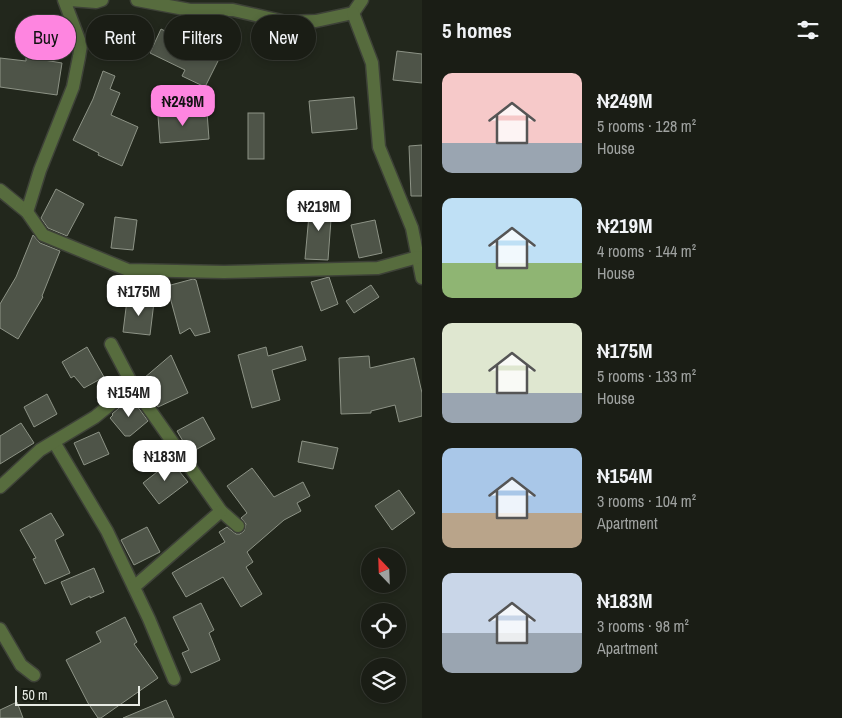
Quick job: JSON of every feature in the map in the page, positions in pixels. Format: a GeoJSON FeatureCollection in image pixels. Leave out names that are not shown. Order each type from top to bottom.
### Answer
{"type":"FeatureCollection","features":[{"type":"Feature","properties":{"kind":"street"},"geometry":{"type":"LineString","coordinates":[[27,212],[40,170],[73,87],[79,57],[81,45],[64,0]]}},
{"type":"Feature","properties":{"kind":"street"},"geometry":{"type":"LineString","coordinates":[[70,0],[96,2],[102,0]]}},
{"type":"Feature","properties":{"kind":"street"},"geometry":{"type":"LineString","coordinates":[[137,0],[190,10],[232,5],[286,22],[316,21],[352,13],[362,0]]}},
{"type":"Feature","properties":{"kind":"street"},"geometry":{"type":"LineString","coordinates":[[352,13],[372,63],[378,147],[412,228],[422,278]]}},
{"type":"Feature","properties":{"kind":"street"},"geometry":{"type":"LineString","coordinates":[[0,190],[27,212],[43,235],[128,270],[224,272],[378,268],[418,258]]}},
{"type":"Feature","properties":{"kind":"street"},"geometry":{"type":"LineString","coordinates":[[111,344],[133,386],[221,511],[238,526]]}},
{"type":"Feature","properties":{"kind":"street"},"geometry":{"type":"LineString","coordinates":[[0,487],[40,450],[95,417],[133,386]]}},
{"type":"Feature","properties":{"kind":"street"},"geometry":{"type":"LineString","coordinates":[[54,442],[107,532],[149,620],[174,679]]}},
{"type":"Feature","properties":{"kind":"street"},"geometry":{"type":"LineString","coordinates":[[134,588],[221,511]]}},
{"type":"Feature","properties":{"kind":"street"},"geometry":{"type":"LineString","coordinates":[[0,629],[21,665],[34,675]]}},
{"type":"Feature","properties":{"kind":"building"},"geometry":{"type":"Polygon","coordinates":[[[161,29],[164,30],[164,60],[154,55],[154,44],[161,29]]]}},
{"type":"Feature","properties":{"kind":"building"},"geometry":{"type":"Polygon","coordinates":[[[397,51],[422,54],[422,83],[393,80],[397,51]]]}},
{"type":"Feature","properties":{"kind":"building"},"geometry":{"type":"Polygon","coordinates":[[[0,58],[26,61],[44,60],[62,63],[57,95],[0,87],[0,58]]]}},
{"type":"Feature","properties":{"kind":"building"},"geometry":{"type":"Polygon","coordinates":[[[164,60],[218,60],[205,87],[182,76],[185,70],[164,60]]]}},
{"type":"Feature","properties":{"kind":"building"},"geometry":{"type":"Polygon","coordinates":[[[103,71],[115,76],[110,89],[120,93],[111,115],[138,127],[122,166],[98,155],[99,153],[73,140],[93,99],[103,71]]]}},
{"type":"Feature","properties":{"kind":"building"},"geometry":{"type":"Polygon","coordinates":[[[354,97],[357,129],[312,133],[309,101],[354,97]]]}},
{"type":"Feature","properties":{"kind":"building"},"geometry":{"type":"Polygon","coordinates":[[[207,112],[209,139],[160,143],[158,116],[207,112]]]}},
{"type":"Feature","properties":{"kind":"building"},"geometry":{"type":"Polygon","coordinates":[[[248,113],[264,113],[264,159],[248,159],[248,113]]]}},
{"type":"Feature","properties":{"kind":"building"},"geometry":{"type":"Polygon","coordinates":[[[422,145],[422,196],[411,196],[409,146],[422,145]]]}},
{"type":"Feature","properties":{"kind":"building"},"geometry":{"type":"Polygon","coordinates":[[[56,189],[84,204],[67,236],[48,228],[41,218],[56,189]]]}},
{"type":"Feature","properties":{"kind":"building"},"geometry":{"type":"Polygon","coordinates":[[[310,204],[332,206],[328,260],[305,259],[310,204]]]}},
{"type":"Feature","properties":{"kind":"building"},"geometry":{"type":"Polygon","coordinates":[[[115,217],[137,220],[133,250],[111,248],[115,217]]]}},
{"type":"Feature","properties":{"kind":"building"},"geometry":{"type":"Polygon","coordinates":[[[375,220],[382,253],[359,258],[351,225],[375,220]]]}},
{"type":"Feature","properties":{"kind":"building"},"geometry":{"type":"Polygon","coordinates":[[[33,235],[40,243],[60,251],[43,297],[18,339],[0,328],[0,304],[16,277],[33,235]]]}},
{"type":"Feature","properties":{"kind":"building"},"geometry":{"type":"Polygon","coordinates":[[[329,277],[338,304],[321,311],[311,282],[329,277]]]}},
{"type":"Feature","properties":{"kind":"building"},"geometry":{"type":"Polygon","coordinates":[[[193,279],[196,280],[210,332],[195,336],[190,328],[180,334],[167,286],[193,279]]]}},
{"type":"Feature","properties":{"kind":"building"},"geometry":{"type":"Polygon","coordinates":[[[371,285],[379,297],[354,313],[346,301],[371,285]]]}},
{"type":"Feature","properties":{"kind":"building"},"geometry":{"type":"Polygon","coordinates":[[[127,300],[154,302],[150,335],[123,332],[127,300]]]}},
{"type":"Feature","properties":{"kind":"building"},"geometry":{"type":"Polygon","coordinates":[[[302,346],[306,360],[272,370],[280,400],[252,408],[238,355],[266,347],[268,356],[302,346]]]}},
{"type":"Feature","properties":{"kind":"building"},"geometry":{"type":"Polygon","coordinates":[[[87,347],[104,377],[84,388],[74,376],[71,378],[62,362],[87,347]]]}},
{"type":"Feature","properties":{"kind":"building"},"geometry":{"type":"Polygon","coordinates":[[[171,355],[188,393],[158,407],[145,389],[148,387],[144,378],[171,355]]]}},
{"type":"Feature","properties":{"kind":"building"},"geometry":{"type":"Polygon","coordinates":[[[369,356],[370,368],[414,358],[422,393],[422,416],[399,422],[395,405],[371,411],[371,413],[341,414],[339,358],[369,356]]]}},
{"type":"Feature","properties":{"kind":"building"},"geometry":{"type":"Polygon","coordinates":[[[47,394],[57,414],[34,427],[24,407],[47,394]]]}},
{"type":"Feature","properties":{"kind":"building"},"geometry":{"type":"Polygon","coordinates":[[[132,399],[148,421],[130,436],[125,436],[110,418],[112,414],[132,399]]]}},
{"type":"Feature","properties":{"kind":"building"},"geometry":{"type":"Polygon","coordinates":[[[203,417],[215,439],[190,453],[177,431],[203,417]]]}},
{"type":"Feature","properties":{"kind":"building"},"geometry":{"type":"Polygon","coordinates":[[[21,423],[34,443],[0,464],[0,436],[21,423]]]}},
{"type":"Feature","properties":{"kind":"building"},"geometry":{"type":"Polygon","coordinates":[[[99,432],[109,454],[84,465],[74,443],[99,432]]]}},
{"type":"Feature","properties":{"kind":"building"},"geometry":{"type":"Polygon","coordinates":[[[302,441],[338,448],[333,469],[298,462],[302,441]]]}},
{"type":"Feature","properties":{"kind":"building"},"geometry":{"type":"Polygon","coordinates":[[[171,461],[188,482],[159,504],[143,483],[171,461]]]}},
{"type":"Feature","properties":{"kind":"building"},"geometry":{"type":"Polygon","coordinates":[[[252,468],[274,497],[303,482],[310,496],[297,503],[301,511],[284,520],[247,552],[253,562],[246,567],[262,594],[241,607],[223,577],[186,597],[172,573],[225,542],[219,532],[227,527],[236,534],[244,531],[246,524],[241,518],[247,513],[227,486],[252,468]]]}},
{"type":"Feature","properties":{"kind":"building"},"geometry":{"type":"Polygon","coordinates":[[[399,490],[415,513],[392,530],[375,506],[399,490]]]}},
{"type":"Feature","properties":{"kind":"building"},"geometry":{"type":"Polygon","coordinates":[[[51,513],[64,535],[55,540],[70,573],[45,584],[33,559],[36,558],[20,530],[51,513]]]}},
{"type":"Feature","properties":{"kind":"building"},"geometry":{"type":"Polygon","coordinates":[[[147,527],[160,552],[134,565],[121,540],[147,527]]]}},
{"type":"Feature","properties":{"kind":"building"},"geometry":{"type":"Polygon","coordinates":[[[94,568],[104,592],[71,605],[61,582],[94,568]]]}},
{"type":"Feature","properties":{"kind":"building"},"geometry":{"type":"Polygon","coordinates":[[[201,603],[214,630],[209,633],[220,660],[191,673],[182,653],[189,650],[173,617],[201,603]]]}},
{"type":"Feature","properties":{"kind":"building"},"geometry":{"type":"Polygon","coordinates":[[[125,617],[137,642],[134,644],[158,678],[101,718],[98,718],[88,703],[66,660],[101,642],[96,632],[125,617]]]}},
{"type":"Feature","properties":{"kind":"building"},"geometry":{"type":"Polygon","coordinates":[[[166,700],[174,718],[123,718],[166,700]]]}},
{"type":"Feature","properties":{"kind":"building"},"geometry":{"type":"Polygon","coordinates":[[[17,702],[23,718],[0,718],[0,710],[17,702]]]}}]}
